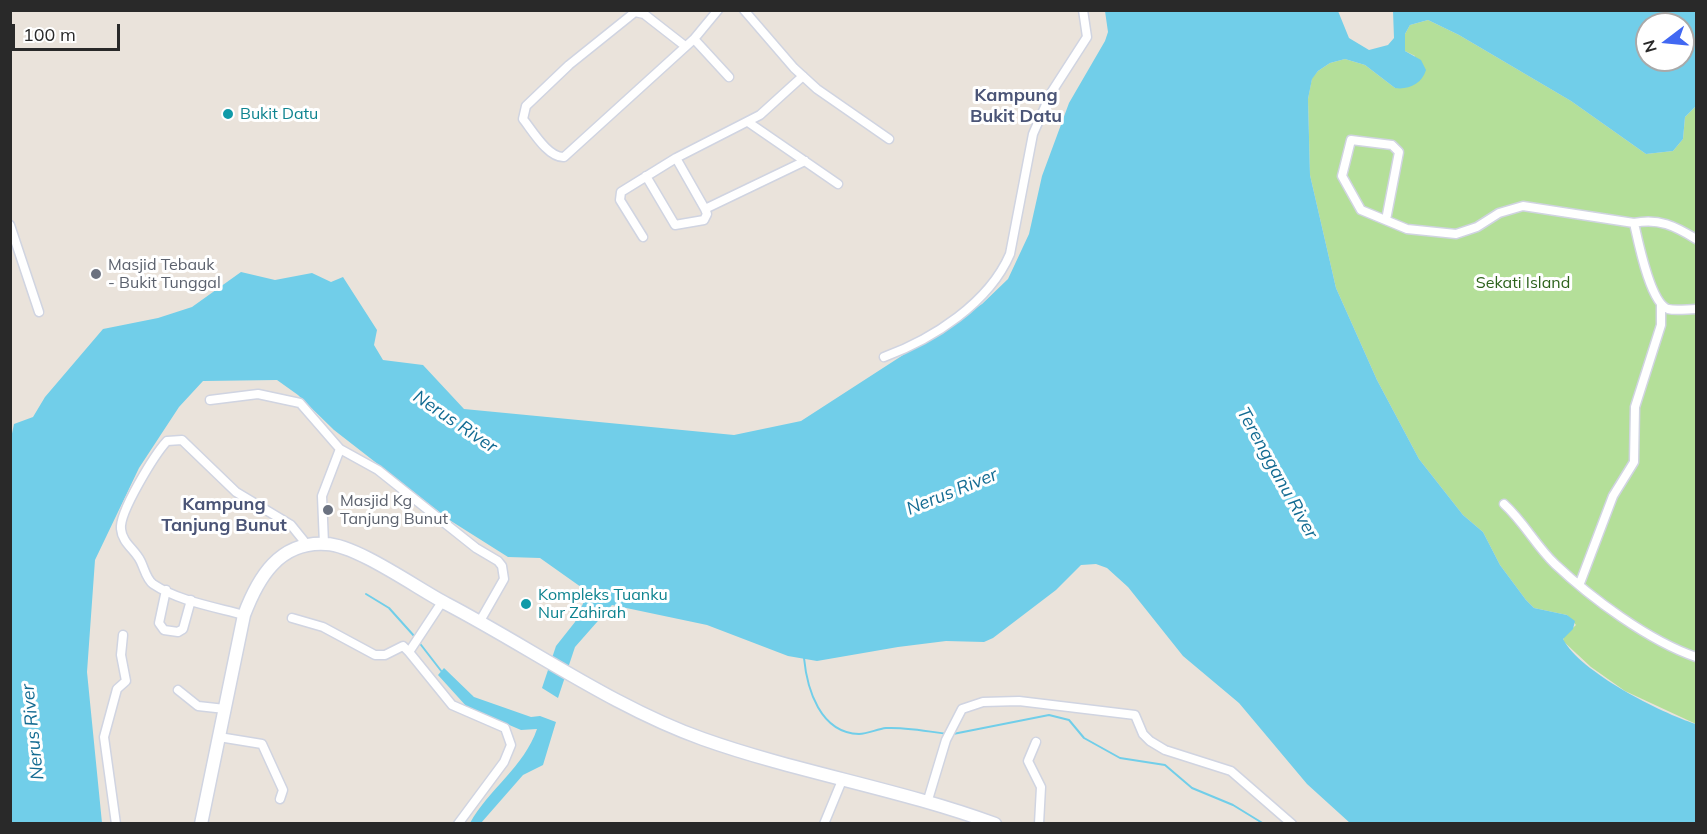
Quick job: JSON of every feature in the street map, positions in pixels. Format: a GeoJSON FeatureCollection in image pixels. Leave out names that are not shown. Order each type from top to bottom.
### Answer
{"type":"FeatureCollection","features":[{"type":"Feature","properties":{"kind":"street"},"geometry":{"type":"LineString","coordinates":[[684,46],[644,14],[635,12],[569,65],[526,106],[523,119],[551,153],[564,157],[694,39],[718,10]]}},
{"type":"Feature","properties":{"kind":"street"},"geometry":{"type":"LineString","coordinates":[[744,10],[802,76],[889,140]]}},
{"type":"Feature","properties":{"kind":"street"},"geometry":{"type":"LineString","coordinates":[[884,357],[930,333],[980,299],[988,292],[1004,268],[1010,254],[1033,134],[1050,93],[1087,37],[1083,10]]}},
{"type":"Feature","properties":{"kind":"street"},"geometry":{"type":"LineString","coordinates":[[694,39],[729,77]]}},
{"type":"Feature","properties":{"kind":"street"},"geometry":{"type":"LineString","coordinates":[[643,237],[620,196],[621,192],[676,158],[748,122],[770,107],[802,76]]}},
{"type":"Feature","properties":{"kind":"street"},"geometry":{"type":"LineString","coordinates":[[748,122],[838,184]]}},
{"type":"Feature","properties":{"kind":"street"},"geometry":{"type":"LineString","coordinates":[[1386,220],[1400,152],[1392,145],[1351,140],[1342,176],[1361,210],[1407,229],[1456,234],[1477,227],[1499,213],[1523,206],[1634,223],[1649,220],[1673,225],[1696,239]]}},
{"type":"Feature","properties":{"kind":"street"},"geometry":{"type":"LineString","coordinates":[[645,176],[675,225],[704,220],[707,214],[705,209],[676,158]]}},
{"type":"Feature","properties":{"kind":"street"},"geometry":{"type":"LineString","coordinates":[[705,209],[805,161]]}},
{"type":"Feature","properties":{"kind":"street"},"geometry":{"type":"LineString","coordinates":[[1634,223],[1652,287],[1662,304],[1668,309],[1696,309]]}},
{"type":"Feature","properties":{"kind":"street"},"geometry":{"type":"LineString","coordinates":[[10,225],[39,312]]}},
{"type":"Feature","properties":{"kind":"street"},"geometry":{"type":"LineString","coordinates":[[1580,583],[1613,496],[1635,462],[1635,407],[1661,326],[1662,304]]}},
{"type":"Feature","properties":{"kind":"street"},"geometry":{"type":"LineString","coordinates":[[210,400],[258,394],[300,403],[340,449],[378,470],[468,542],[498,561],[504,579],[480,621]]}},
{"type":"Feature","properties":{"kind":"street"},"geometry":{"type":"LineString","coordinates":[[244,615],[192,600],[166,590],[149,580],[140,559],[124,539],[121,525],[150,462],[167,441],[173,438],[182,440],[236,492],[291,525],[308,546]]}},
{"type":"Feature","properties":{"kind":"street"},"geometry":{"type":"LineString","coordinates":[[324,544],[322,496],[340,449]]}},
{"type":"Feature","properties":{"kind":"street"},"geometry":{"type":"LineString","coordinates":[[1504,504],[1554,562],[1580,583],[1646,632],[1696,657]]}},
{"type":"Feature","properties":{"kind":"street"},"geometry":{"type":"LineString","coordinates":[[201,824],[244,615],[255,586],[285,554],[308,546],[324,544],[352,552],[480,621],[625,705],[703,739],[995,824]]}},
{"type":"Feature","properties":{"kind":"street"},"geometry":{"type":"LineString","coordinates":[[166,590],[159,623],[164,630],[178,632],[183,629],[192,600]]}},
{"type":"Feature","properties":{"kind":"street"},"geometry":{"type":"LineString","coordinates":[[412,649],[442,602]]}},
{"type":"Feature","properties":{"kind":"street"},"geometry":{"type":"LineString","coordinates":[[292,618],[323,627],[375,655],[385,655],[403,646],[412,649],[452,705],[506,728],[510,739],[510,753],[458,824]]}},
{"type":"Feature","properties":{"kind":"street"},"geometry":{"type":"LineString","coordinates":[[116,824],[105,737],[117,689],[126,681],[121,655],[123,635]]}},
{"type":"Feature","properties":{"kind":"street"},"geometry":{"type":"LineString","coordinates":[[178,690],[198,706],[225,709]]}},
{"type":"Feature","properties":{"kind":"street"},"geometry":{"type":"LineString","coordinates":[[927,803],[946,740],[962,709],[985,702],[1019,701],[1135,715],[1143,734],[1150,741],[1165,750],[1231,771],[1292,824]]}},
{"type":"Feature","properties":{"kind":"street"},"geometry":{"type":"LineString","coordinates":[[219,737],[262,744],[283,790],[280,799]]}},
{"type":"Feature","properties":{"kind":"street"},"geometry":{"type":"LineString","coordinates":[[1036,742],[1028,761],[1041,787],[1039,824]]}},
{"type":"Feature","properties":{"kind":"street"},"geometry":{"type":"LineString","coordinates":[[824,824],[843,778]]}},
{"type":"Feature","properties":{"kind":"green space","name":"Sekati Island"},"geometry":{"type":"Polygon","coordinates":[[[1428,20],[1459,35],[1571,101],[1646,154],[1673,151],[1683,139],[1685,117],[1696,106],[1696,724],[1625,691],[1591,667],[1563,641],[1564,636],[1576,625],[1567,615],[1534,608],[1526,600],[1500,565],[1483,532],[1463,515],[1419,459],[1377,380],[1336,288],[1310,175],[1308,99],[1312,78],[1330,63],[1345,59],[1365,65],[1395,88],[1415,56],[1405,51],[1405,34],[1410,25],[1428,20]]]}},
{"type":"Feature","properties":{"kind":"water"},"geometry":{"type":"Polygon","coordinates":[[[1105,11],[1338,11],[1349,38],[1369,50],[1388,45],[1394,38],[1393,11],[1696,11],[1696,106],[1685,117],[1683,139],[1673,151],[1646,154],[1571,101],[1459,35],[1428,20],[1410,25],[1405,34],[1405,51],[1421,60],[1426,70],[1414,85],[1395,88],[1365,65],[1345,59],[1330,63],[1318,71],[1312,79],[1308,99],[1310,175],[1336,288],[1377,380],[1419,459],[1463,515],[1483,532],[1500,565],[1526,600],[1534,608],[1567,615],[1575,621],[1573,629],[1563,639],[1572,652],[1586,665],[1623,690],[1663,711],[1696,724],[1696,823],[1350,823],[1307,784],[1239,703],[1183,656],[1128,587],[1107,568],[1096,564],[1081,565],[1056,590],[993,638],[984,642],[946,641],[817,661],[788,656],[707,625],[612,605],[575,647],[558,698],[542,688],[556,646],[575,622],[588,592],[540,558],[508,557],[451,521],[334,430],[298,395],[277,380],[203,381],[179,407],[139,468],[95,560],[87,672],[102,823],[11,824],[10,443],[14,424],[33,417],[45,397],[103,329],[158,318],[192,307],[241,272],[275,280],[312,273],[331,282],[343,277],[377,330],[374,345],[383,360],[423,365],[464,409],[734,435],[801,421],[982,304],[1008,279],[1029,234],[1042,176],[1069,103],[1108,32],[1105,11]]]}},
{"type":"Feature","properties":{"kind":"water"},"geometry":{"type":"Polygon","coordinates":[[[444,668],[474,697],[531,717],[540,716],[556,722],[543,765],[523,775],[481,823],[470,823],[524,755],[537,729],[521,730],[467,707],[438,675],[444,668]]]}},
{"type":"Feature","properties":{"kind":"waterway"},"geometry":{"type":"LineString","coordinates":[[366,594],[389,608],[415,637]]}},
{"type":"Feature","properties":{"kind":"waterway"},"geometry":{"type":"LineString","coordinates":[[418,641],[442,672]]}},
{"type":"Feature","properties":{"kind":"waterway"},"geometry":{"type":"LineString","coordinates":[[804,658],[812,695],[825,718],[834,726],[846,732],[859,734],[894,728],[947,734]]}},
{"type":"Feature","properties":{"kind":"waterway"},"geometry":{"type":"LineString","coordinates":[[953,734],[1049,715],[1069,720],[1084,738],[1120,758],[1165,765],[1192,788],[1233,805],[1264,824]]}},
{"type":"Feature","properties":{"kind":"place","name":"Bukit Datu"},"geometry":{"type":"Point","coordinates":[228,114]}},
{"type":"Feature","properties":{"kind":"place","name":"Masjid Tebauk - Bukit Tunggal"},"geometry":{"type":"Point","coordinates":[96,274]}},
{"type":"Feature","properties":{"kind":"place","name":"Masjid Kg Tanjung Bunut"},"geometry":{"type":"Point","coordinates":[328,510]}},
{"type":"Feature","properties":{"kind":"place","name":"Kompleks Tuanku Nur Zahirah"},"geometry":{"type":"Point","coordinates":[526,604]}},
{"type":"Feature","properties":{"kind":"district","name":"Kampung Bukit Datu"},"geometry":{"type":"Point","coordinates":[1016,106]}},
{"type":"Feature","properties":{"kind":"district","name":"Kampung Tanjung Bunut"},"geometry":{"type":"Point","coordinates":[224,515]}},
{"type":"Feature","properties":{"kind":"water label","name":"Nerus River"},"geometry":{"type":"Point","coordinates":[455,422]}},
{"type":"Feature","properties":{"kind":"water label","name":"Terengganu River"},"geometry":{"type":"Point","coordinates":[1277,473]}},
{"type":"Feature","properties":{"kind":"water label","name":"Nerus River"},"geometry":{"type":"Point","coordinates":[952,492]}},
{"type":"Feature","properties":{"kind":"water label","name":"Nerus River"},"geometry":{"type":"Point","coordinates":[33,732]}}]}
